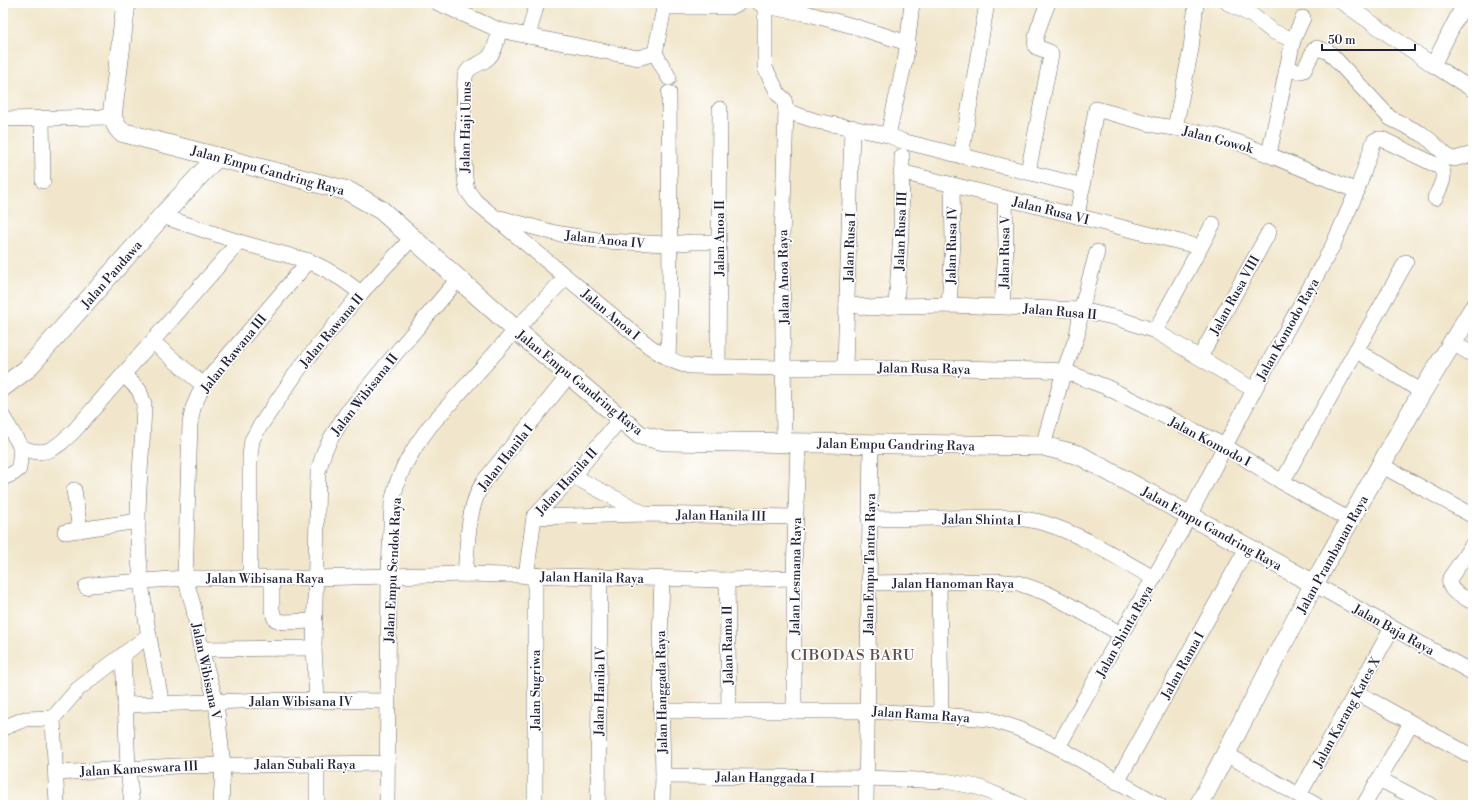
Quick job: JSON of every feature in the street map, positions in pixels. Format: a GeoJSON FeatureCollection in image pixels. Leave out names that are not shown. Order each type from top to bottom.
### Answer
{"type":"FeatureCollection","features":[{"type":"Feature","properties":{"kind":"street"},"geometry":{"type":"LineString","coordinates":[[3,119],[112,117],[126,3]]}},
{"type":"Feature","properties":{"kind":"street"},"geometry":{"type":"LineString","coordinates":[[528,36],[537,3]]}},
{"type":"Feature","properties":{"kind":"street"},"geometry":{"type":"LineString","coordinates":[[670,78],[655,53],[665,5],[731,7],[739,3]]}},
{"type":"Feature","properties":{"kind":"street"},"geometry":{"type":"LineString","coordinates":[[888,136],[906,56],[912,3]]}},
{"type":"Feature","properties":{"kind":"street"},"geometry":{"type":"LineString","coordinates":[[961,156],[987,3]]}},
{"type":"Feature","properties":{"kind":"street"},"geometry":{"type":"LineString","coordinates":[[1028,172],[1051,55],[1050,52],[1036,47],[1035,45],[1038,31],[1048,3]]}},
{"type":"Feature","properties":{"kind":"street","name":"Jalan Gowok"},"geometry":{"type":"LineString","coordinates":[[1196,3],[1191,49],[1175,128],[1213,135],[1240,143],[1357,191]]}},
{"type":"Feature","properties":{"kind":"street"},"geometry":{"type":"LineString","coordinates":[[1228,3],[1253,16],[1272,31],[1293,40]]}},
{"type":"Feature","properties":{"kind":"street"},"geometry":{"type":"LineString","coordinates":[[440,4],[499,30],[638,58],[655,53]]}},
{"type":"Feature","properties":{"kind":"street"},"geometry":{"type":"LineString","coordinates":[[908,43],[809,14],[763,4],[765,68],[779,95],[784,99],[786,111],[816,121],[852,127],[1083,186]]}},
{"type":"Feature","properties":{"kind":"street"},"geometry":{"type":"LineString","coordinates":[[1346,4],[1433,65],[1473,90]]}},
{"type":"Feature","properties":{"kind":"street"},"geometry":{"type":"LineString","coordinates":[[1433,65],[1462,8]]}},
{"type":"Feature","properties":{"kind":"street"},"geometry":{"type":"LineString","coordinates":[[1269,154],[1293,40],[1303,18]]}},
{"type":"Feature","properties":{"kind":"street","name":"Jalan Haji Unus"},"geometry":{"type":"LineString","coordinates":[[467,190],[463,139],[465,76],[469,68],[489,58],[494,50],[499,30]]}},
{"type":"Feature","properties":{"kind":"street"},"geometry":{"type":"LineString","coordinates":[[1287,68],[1301,72],[1304,70],[1314,50],[1318,48],[1328,52],[1390,118],[1422,134],[1448,158],[1454,159],[1473,154]]}},
{"type":"Feature","properties":{"kind":"street"},"geometry":{"type":"LineString","coordinates":[[668,358],[670,295],[669,93]]}},
{"type":"Feature","properties":{"kind":"street","name":"Jalan Anoa II"},"geometry":{"type":"LineString","coordinates":[[718,366],[720,109]]}},
{"type":"Feature","properties":{"kind":"street"},"geometry":{"type":"LineString","coordinates":[[1077,216],[1096,109],[1155,125],[1175,128]]}},
{"type":"Feature","properties":{"kind":"street","name":"Jalan Anoa Raya"},"geometry":{"type":"LineString","coordinates":[[786,111],[782,238],[784,368],[791,442]]}},
{"type":"Feature","properties":{"kind":"street","name":"Jalan Empu Gandring Raya"},"geometry":{"type":"LineString","coordinates":[[112,117],[116,127],[121,132],[207,153],[348,192],[381,210],[516,330],[640,435],[664,441],[1043,446],[1080,455],[1314,584]]}},
{"type":"Feature","properties":{"kind":"street"},"geometry":{"type":"LineString","coordinates":[[42,119],[43,181]]}},
{"type":"Feature","properties":{"kind":"street","name":"Jalan Rusa I"},"geometry":{"type":"LineString","coordinates":[[845,367],[852,127]]}},
{"type":"Feature","properties":{"kind":"street","name":"Jalan Komodo Raya"},"geometry":{"type":"LineString","coordinates":[[1190,515],[1254,390],[1333,245],[1357,191],[1372,144],[1376,140],[1385,141],[1440,167],[1443,170],[1443,176],[1435,198]]}},
{"type":"Feature","properties":{"kind":"street","name":"Jalan Rusa III"},"geometry":{"type":"LineString","coordinates":[[896,306],[901,234],[902,156]]}},
{"type":"Feature","properties":{"kind":"street","name":"Jalan Pandawa"},"geometry":{"type":"LineString","coordinates":[[3,388],[27,369],[162,216],[217,157]]}},
{"type":"Feature","properties":{"kind":"street","name":"Jalan Rusa VI"},"geometry":{"type":"LineString","coordinates":[[901,172],[1200,247]]}},
{"type":"Feature","properties":{"kind":"street","name":"Jalan Rusa IV"},"geometry":{"type":"LineString","coordinates":[[949,305],[953,242],[952,185]]}},
{"type":"Feature","properties":{"kind":"street","name":"Jalan Anoa I"},"geometry":{"type":"LineString","coordinates":[[467,190],[475,201],[649,346],[678,364],[689,366],[784,368]]}},
{"type":"Feature","properties":{"kind":"street","name":"Jalan Rusa V"},"geometry":{"type":"LineString","coordinates":[[1002,306],[1006,248],[1005,198]]}},
{"type":"Feature","properties":{"kind":"street"},"geometry":{"type":"LineString","coordinates":[[162,216],[239,242],[309,261],[342,279],[361,294]]}},
{"type":"Feature","properties":{"kind":"street","name":"Jalan Anoa IV"},"geometry":{"type":"LineString","coordinates":[[494,217],[555,233],[603,241],[669,244],[718,242]]}},
{"type":"Feature","properties":{"kind":"street"},"geometry":{"type":"LineString","coordinates":[[1154,331],[1213,224]]}},
{"type":"Feature","properties":{"kind":"street","name":"Jalan Rusa VIII"},"geometry":{"type":"LineString","coordinates":[[1200,357],[1269,232]]}},
{"type":"Feature","properties":{"kind":"street","name":"Jalan Rawana II"},"geometry":{"type":"LineString","coordinates":[[250,578],[250,456],[252,440],[258,428],[299,369],[361,294],[412,238]]}},
{"type":"Feature","properties":{"kind":"street"},"geometry":{"type":"LineString","coordinates":[[21,447],[37,452],[49,451],[58,446],[74,431],[239,242]]}},
{"type":"Feature","properties":{"kind":"street"},"geometry":{"type":"LineString","coordinates":[[1043,446],[1064,371],[1077,336],[1081,310],[1097,252]]}},
{"type":"Feature","properties":{"kind":"street","name":"Jalan Rawana III"},"geometry":{"type":"LineString","coordinates":[[185,578],[190,424],[192,408],[203,385],[309,261]]}},
{"type":"Feature","properties":{"kind":"street"},"geometry":{"type":"LineString","coordinates":[[1282,482],[1406,262]]}},
{"type":"Feature","properties":{"kind":"street","name":"Jalan Empu Sendok Raya"},"geometry":{"type":"LineString","coordinates":[[387,805],[389,576],[392,502],[397,483],[404,466],[430,426],[566,277]]}},
{"type":"Feature","properties":{"kind":"street","name":"Jalan Wibisana II"},"geometry":{"type":"LineString","coordinates":[[317,700],[314,648],[318,472],[324,452],[346,414],[459,278]]}},
{"type":"Feature","properties":{"kind":"street","name":"Jalan Rusa II"},"geometry":{"type":"LineString","coordinates":[[847,304],[870,308],[949,305],[1081,310],[1117,318],[1154,331],[1254,390]]}},
{"type":"Feature","properties":{"kind":"street","name":"Jalan Prambanan Raya"},"geometry":{"type":"LineString","coordinates":[[1199,805],[1314,584],[1422,392],[1473,309]]}},
{"type":"Feature","properties":{"kind":"street"},"geometry":{"type":"LineString","coordinates":[[153,342],[203,385]]}},
{"type":"Feature","properties":{"kind":"street"},"geometry":{"type":"LineString","coordinates":[[1453,343],[1473,355]]}},
{"type":"Feature","properties":{"kind":"street"},"geometry":{"type":"LineString","coordinates":[[1356,350],[1422,392]]}},
{"type":"Feature","properties":{"kind":"street","name":"Jalan Rusa Raya"},"geometry":{"type":"LineString","coordinates":[[784,368],[845,367],[1064,371]]}},
{"type":"Feature","properties":{"kind":"street","name":"Jalan Komodo I"},"geometry":{"type":"LineString","coordinates":[[1064,371],[1106,387],[1225,446],[1282,482],[1351,520]]}},
{"type":"Feature","properties":{"kind":"street"},"geometry":{"type":"LineString","coordinates":[[124,375],[139,390],[144,404],[138,521],[141,581],[149,635],[162,704]]}},
{"type":"Feature","properties":{"kind":"street","name":"Jalan Hanila I"},"geometry":{"type":"LineString","coordinates":[[465,574],[470,523],[477,491],[570,375]]}},
{"type":"Feature","properties":{"kind":"street"},"geometry":{"type":"LineString","coordinates":[[3,417],[21,447],[19,469],[3,478]]}},
{"type":"Feature","properties":{"kind":"street","name":"Jalan Hanila II"},"geometry":{"type":"LineString","coordinates":[[531,576],[534,516],[573,476],[621,418]]}},
{"type":"Feature","properties":{"kind":"street","name":"Jalan Lesmana Raya"},"geometry":{"type":"LineString","coordinates":[[791,442],[796,517],[794,578],[794,711]]}},
{"type":"Feature","properties":{"kind":"street","name":"Jalan Empu Tantra Raya"},"geometry":{"type":"LineString","coordinates":[[866,805],[866,711],[871,443]]}},
{"type":"Feature","properties":{"kind":"street"},"geometry":{"type":"LineString","coordinates":[[1381,465],[1473,516]]}},
{"type":"Feature","properties":{"kind":"street","name":"Jalan Hanila III"},"geometry":{"type":"LineString","coordinates":[[573,476],[645,514]]}},
{"type":"Feature","properties":{"kind":"street"},"geometry":{"type":"LineString","coordinates":[[74,490],[80,530]]}},
{"type":"Feature","properties":{"kind":"street","name":"Jalan Hanila III"},"geometry":{"type":"LineString","coordinates":[[534,516],[645,514],[796,517]]}},
{"type":"Feature","properties":{"kind":"street","name":"Jalan Shinta Raya"},"geometry":{"type":"LineString","coordinates":[[1058,747],[1190,515]]}},
{"type":"Feature","properties":{"kind":"street","name":"Jalan Shinta I"},"geometry":{"type":"LineString","coordinates":[[869,519],[1011,517],[1027,519],[1047,524],[1079,537],[1154,578]]}},
{"type":"Feature","properties":{"kind":"street"},"geometry":{"type":"LineString","coordinates":[[65,532],[138,521]]}},
{"type":"Feature","properties":{"kind":"street"},"geometry":{"type":"LineString","coordinates":[[1473,544],[1450,578],[1449,582],[1452,590],[1473,602]]}},
{"type":"Feature","properties":{"kind":"street","name":"Jalan Rama I"},"geometry":{"type":"LineString","coordinates":[[1117,782],[1247,548]]}},
{"type":"Feature","properties":{"kind":"street","name":"Jalan Hanila Raya"},"geometry":{"type":"LineString","coordinates":[[389,576],[465,574],[727,580],[794,578]]}},
{"type":"Feature","properties":{"kind":"street","name":"Jalan Wibisana Raya"},"geometry":{"type":"LineString","coordinates":[[86,587],[90,585],[185,578],[316,578],[389,576]]}},
{"type":"Feature","properties":{"kind":"street","name":"Jalan Sugriwa"},"geometry":{"type":"LineString","coordinates":[[531,576],[535,805]]}},
{"type":"Feature","properties":{"kind":"street","name":"Jalan Hanila IV"},"geometry":{"type":"LineString","coordinates":[[598,805],[600,576]]}},
{"type":"Feature","properties":{"kind":"street","name":"Jalan Wibisana V"},"geometry":{"type":"LineString","coordinates":[[185,578],[193,605],[201,649],[216,702],[223,765],[221,805]]}},
{"type":"Feature","properties":{"kind":"street"},"geometry":{"type":"LineString","coordinates":[[272,578],[272,610],[275,619],[283,622],[315,621]]}},
{"type":"Feature","properties":{"kind":"street","name":"Jalan Hanggada Raya"},"geometry":{"type":"LineString","coordinates":[[662,579],[660,638],[662,805]]}},
{"type":"Feature","properties":{"kind":"street","name":"Jalan Rama II"},"geometry":{"type":"LineString","coordinates":[[727,580],[729,711]]}},
{"type":"Feature","properties":{"kind":"street","name":"Jalan Hanoman Raya"},"geometry":{"type":"LineString","coordinates":[[869,583],[994,581],[1018,583],[1046,593],[1121,634]]}},
{"type":"Feature","properties":{"kind":"street"},"geometry":{"type":"LineString","coordinates":[[939,582],[941,715]]}},
{"type":"Feature","properties":{"kind":"street","name":"Jalan Baja Raya"},"geometry":{"type":"LineString","coordinates":[[1314,584],[1473,673]]}},
{"type":"Feature","properties":{"kind":"street","name":"Jalan Karang Kates X"},"geometry":{"type":"LineString","coordinates":[[1299,795],[1392,628]]}},
{"type":"Feature","properties":{"kind":"street"},"geometry":{"type":"LineString","coordinates":[[57,805],[53,718],[78,689],[149,635]]}},
{"type":"Feature","properties":{"kind":"street"},"geometry":{"type":"LineString","coordinates":[[201,649],[314,648]]}},
{"type":"Feature","properties":{"kind":"street"},"geometry":{"type":"LineString","coordinates":[[123,654],[128,768],[132,805]]}},
{"type":"Feature","properties":{"kind":"street"},"geometry":{"type":"LineString","coordinates":[[1356,692],[1473,757]]}},
{"type":"Feature","properties":{"kind":"street","name":"Jalan Wibisana IV"},"geometry":{"type":"LineString","coordinates":[[125,705],[317,700],[369,702],[387,701]]}},
{"type":"Feature","properties":{"kind":"street","name":"Jalan Rama Raya"},"geometry":{"type":"LineString","coordinates":[[661,711],[866,711],[989,719],[1019,729],[1058,747],[1159,805]]}},
{"type":"Feature","properties":{"kind":"street"},"geometry":{"type":"LineString","coordinates":[[3,728],[25,719],[53,718]]}},
{"type":"Feature","properties":{"kind":"street"},"geometry":{"type":"LineString","coordinates":[[1364,805],[1411,723]]}},
{"type":"Feature","properties":{"kind":"street"},"geometry":{"type":"LineString","coordinates":[[1226,754],[1316,805]]}},
{"type":"Feature","properties":{"kind":"street","name":"Jalan Subali Raya"},"geometry":{"type":"LineString","coordinates":[[223,765],[387,763]]}},
{"type":"Feature","properties":{"kind":"street"},"geometry":{"type":"LineString","coordinates":[[317,764],[317,805]]}},
{"type":"Feature","properties":{"kind":"street","name":"Jalan Kameswara III"},"geometry":{"type":"LineString","coordinates":[[56,772],[223,765]]}},
{"type":"Feature","properties":{"kind":"street","name":"Jalan Hanggada I"},"geometry":{"type":"LineString","coordinates":[[662,776],[867,778],[944,781],[978,787],[1020,805]]}},
{"type":"Feature","properties":{"kind":"street"},"geometry":{"type":"LineString","coordinates":[[1379,779],[1430,805]]}},
{"type":"Feature","properties":{"kind":"district","name":"CIBODAS BARU"},"geometry":{"type":"Point","coordinates":[853,655]}}]}
